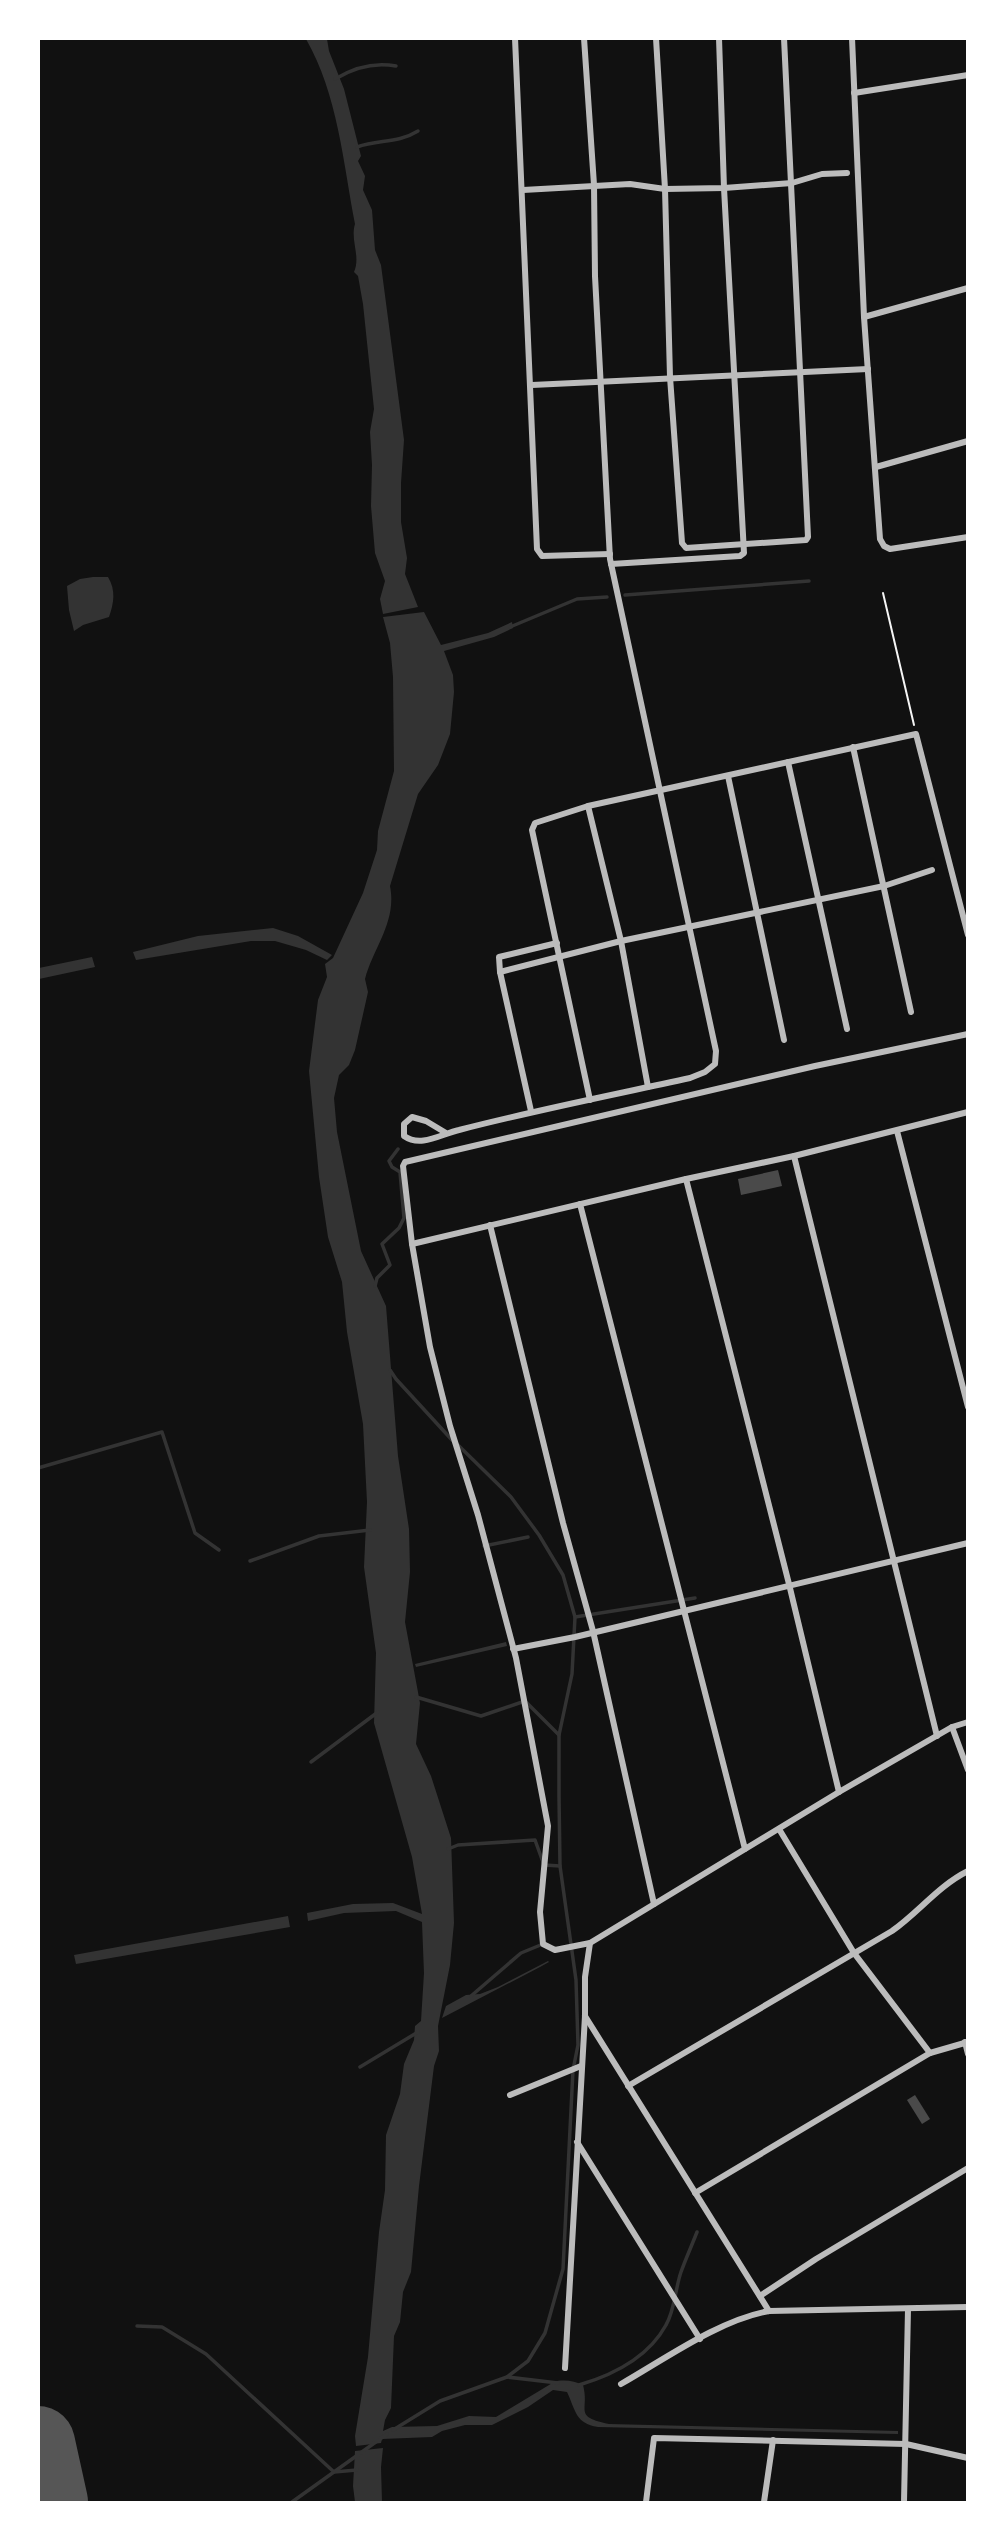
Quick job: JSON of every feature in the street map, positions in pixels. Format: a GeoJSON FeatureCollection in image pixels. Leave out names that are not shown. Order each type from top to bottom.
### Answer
{"type":"FeatureCollection","features":[{"type":"Feature","properties":{"kind":"street"},"geometry":{"type":"LineString","coordinates":[[515,38],[537,549],[542,556],[610,554]]}},
{"type":"Feature","properties":{"kind":"street"},"geometry":{"type":"LineString","coordinates":[[446,1133],[420,1118],[412,1117],[404,1124],[404,1136],[415,1142],[531,1111],[690,1078],[715,1064],[716,1051],[662,790],[611,564],[595,275],[594,185],[584,38]]}},
{"type":"Feature","properties":{"kind":"street"},"geometry":{"type":"LineString","coordinates":[[656,38],[665,189],[670,377],[682,543],[686,548],[806,540],[808,537],[784,38]]}},
{"type":"Feature","properties":{"kind":"street"},"geometry":{"type":"LineString","coordinates":[[611,564],[740,556],[744,552],[724,188],[719,38]]}},
{"type":"Feature","properties":{"kind":"street"},"geometry":{"type":"LineString","coordinates":[[852,38],[863,317],[880,539],[884,546],[890,549],[968,537]]}},
{"type":"Feature","properties":{"kind":"street"},"geometry":{"type":"LineString","coordinates":[[854,93],[968,75]]}},
{"type":"Feature","properties":{"kind":"street"},"geometry":{"type":"LineString","coordinates":[[523,190],[630,184],[665,189],[724,188],[792,183],[822,174],[847,173]]}},
{"type":"Feature","properties":{"kind":"street"},"geometry":{"type":"LineString","coordinates":[[863,317],[968,288]]}},
{"type":"Feature","properties":{"kind":"street"},"geometry":{"type":"LineString","coordinates":[[532,385],[868,369]]}},
{"type":"Feature","properties":{"kind":"street"},"geometry":{"type":"LineString","coordinates":[[876,467],[968,441]]}},
{"type":"Feature","properties":{"kind":"street"},"geometry":{"type":"LineString","coordinates":[[590,1100],[532,825],[588,806],[916,734],[968,935]]}},
{"type":"Feature","properties":{"kind":"street"},"geometry":{"type":"LineString","coordinates":[[853,747],[911,1012]]}},
{"type":"Feature","properties":{"kind":"street"},"geometry":{"type":"LineString","coordinates":[[788,762],[847,1029]]}},
{"type":"Feature","properties":{"kind":"street"},"geometry":{"type":"LineString","coordinates":[[728,776],[784,1040]]}},
{"type":"Feature","properties":{"kind":"street"},"geometry":{"type":"LineString","coordinates":[[588,806],[621,942],[648,1087]]}},
{"type":"Feature","properties":{"kind":"street"},"geometry":{"type":"LineString","coordinates":[[500,972],[621,942],[884,886],[932,870]]}},
{"type":"Feature","properties":{"kind":"street"},"geometry":{"type":"LineString","coordinates":[[531,1111],[499,957],[557,943]]}},
{"type":"Feature","properties":{"kind":"street"},"geometry":{"type":"LineString","coordinates":[[968,1034],[815,1066],[405,1162],[412,1244],[430,1347],[513,1648],[548,1826],[540,1912],[543,1944],[555,1950],[590,1943],[839,1793],[952,1727],[968,1722]]}},
{"type":"Feature","properties":{"kind":"street"},"geometry":{"type":"LineString","coordinates":[[412,1244],[794,1156],[968,1112]]}},
{"type":"Feature","properties":{"kind":"street"},"geometry":{"type":"LineString","coordinates":[[897,1131],[968,1407]]}},
{"type":"Feature","properties":{"kind":"street"},"geometry":{"type":"LineString","coordinates":[[794,1156],[937,1736]]}},
{"type":"Feature","properties":{"kind":"street"},"geometry":{"type":"LineString","coordinates":[[686,1179],[839,1793]]}},
{"type":"Feature","properties":{"kind":"street"},"geometry":{"type":"LineString","coordinates":[[580,1204],[745,1849]]}},
{"type":"Feature","properties":{"kind":"street"},"geometry":{"type":"LineString","coordinates":[[490,1225],[563,1523],[593,1631],[654,1904]]}},
{"type":"Feature","properties":{"kind":"street"},"geometry":{"type":"LineString","coordinates":[[513,1648],[968,1543]]}},
{"type":"Feature","properties":{"kind":"street"},"geometry":{"type":"LineString","coordinates":[[952,1727],[968,1770]]}},
{"type":"Feature","properties":{"kind":"street"},"geometry":{"type":"LineString","coordinates":[[779,1829],[855,1953],[930,2053]]}},
{"type":"Feature","properties":{"kind":"street"},"geometry":{"type":"LineString","coordinates":[[628,2086],[911,1918],[947,1882],[968,1871]]}},
{"type":"Feature","properties":{"kind":"street"},"geometry":{"type":"LineString","coordinates":[[565,2368],[585,1977],[590,1943]]}},
{"type":"Feature","properties":{"kind":"street"},"geometry":{"type":"LineString","coordinates":[[585,2016],[769,2311]]}},
{"type":"Feature","properties":{"kind":"street"},"geometry":{"type":"LineString","coordinates":[[695,2193],[930,2053],[966,2042],[968,2054]]}},
{"type":"Feature","properties":{"kind":"street"},"geometry":{"type":"LineString","coordinates":[[510,2095],[581,2066]]}},
{"type":"Feature","properties":{"kind":"street"},"geometry":{"type":"LineString","coordinates":[[577,2142],[700,2339]]}},
{"type":"Feature","properties":{"kind":"street"},"geometry":{"type":"LineString","coordinates":[[760,2296],[816,2259],[968,2168]]}},
{"type":"Feature","properties":{"kind":"street"},"geometry":{"type":"LineString","coordinates":[[621,2384],[700,2339],[752,2314],[769,2311],[968,2307]]}},
{"type":"Feature","properties":{"kind":"street"},"geometry":{"type":"LineString","coordinates":[[904,2502],[908,2309]]}},
{"type":"Feature","properties":{"kind":"street"},"geometry":{"type":"LineString","coordinates":[[646,2502],[654,2438],[906,2444],[968,2458]]}},
{"type":"Feature","properties":{"kind":"street"},"geometry":{"type":"LineString","coordinates":[[764,2502],[773,2440]]}},
{"type":"Feature","properties":{"kind":"path"},"geometry":{"type":"LineString","coordinates":[[883,593],[916,734]]}},
{"type":"Feature","properties":{"kind":"shaded area"},"geometry":{"type":"Polygon","coordinates":[[[306,39],[327,39],[344,89],[361,156],[358,161],[365,176],[363,190],[372,210],[375,250],[381,265],[404,440],[401,522],[407,558],[405,574],[418,607],[383,614],[380,599],[385,581],[375,553],[371,506],[370,432],[374,409],[363,304],[358,276],[354,272],[355,224],[332,106],[317,60],[306,39]]]}},
{"type":"Feature","properties":{"kind":"shaded area"},"geometry":{"type":"Polygon","coordinates":[[[108,577],[111,582],[113,597],[109,617],[83,625],[74,631],[67,586],[80,579],[108,577]]]}},
{"type":"Feature","properties":{"kind":"shaded area"},"geometry":{"type":"Polygon","coordinates":[[[424,612],[441,645],[488,633],[512,622],[513,628],[494,637],[444,651],[453,675],[450,734],[438,765],[418,794],[390,886],[388,923],[365,979],[368,992],[355,1050],[349,1065],[339,1075],[334,1098],[337,1132],[361,1251],[386,1306],[398,1456],[409,1529],[410,1572],[405,1622],[420,1703],[416,1744],[431,1776],[451,1838],[454,1923],[450,1965],[438,2026],[439,2051],[434,2066],[411,2272],[403,2292],[400,2322],[394,2336],[391,2408],[383,2431],[392,2427],[437,2426],[469,2416],[496,2417],[554,2382],[565,2381],[583,2385],[586,2415],[609,2424],[898,2431],[898,2434],[598,2427],[580,2419],[567,2392],[553,2390],[528,2407],[492,2425],[465,2425],[442,2431],[432,2437],[382,2439],[381,2443],[356,2446],[355,2436],[368,2357],[385,2190],[386,2135],[400,2094],[404,2064],[414,2040],[415,2026],[421,2021],[424,1973],[422,1922],[396,1911],[344,1913],[308,1921],[307,1913],[353,1904],[393,1903],[422,1914],[412,1857],[374,1723],[376,1653],[364,1567],[367,1502],[363,1424],[347,1332],[342,1282],[328,1237],[319,1177],[309,1071],[318,1000],[327,977],[325,964],[333,958],[363,893],[377,850],[378,831],[394,771],[393,677],[390,643],[383,617],[424,612]]]}},
{"type":"Feature","properties":{"kind":"shaded area"},"geometry":{"type":"Polygon","coordinates":[[[273,928],[298,936],[332,955],[327,960],[306,950],[275,941],[251,941],[136,960],[133,952],[198,936],[273,928]]]}},
{"type":"Feature","properties":{"kind":"shaded area"},"geometry":{"type":"Polygon","coordinates":[[[92,957],[95,967],[39,979],[39,968],[92,957]]]}},
{"type":"Feature","properties":{"kind":"shaded area"},"geometry":{"type":"Polygon","coordinates":[[[506,1642],[507,1646],[416,1667],[415,1664],[506,1642]]]}},
{"type":"Feature","properties":{"kind":"shaded area"},"geometry":{"type":"Polygon","coordinates":[[[288,1916],[290,1927],[76,1964],[74,1955],[288,1916]]]}},
{"type":"Feature","properties":{"kind":"shaded area"},"geometry":{"type":"Polygon","coordinates":[[[548,1961],[442,2018],[446,2006],[466,1995],[480,1994],[498,1987],[548,1961]]]}},
{"type":"Feature","properties":{"kind":"shaded area"},"geometry":{"type":"Polygon","coordinates":[[[383,2448],[382,2502],[355,2502],[355,2451],[383,2448]]]}},
{"type":"Feature","properties":{"kind":"building"},"geometry":{"type":"Polygon","coordinates":[[[778,1170],[782,1186],[741,1195],[738,1179],[778,1170]]]}},
{"type":"Feature","properties":{"kind":"building"},"geometry":{"type":"Polygon","coordinates":[[[915,2095],[930,2119],[922,2124],[907,2100],[915,2095]]]}},
{"type":"Feature","properties":{"kind":"waterway"},"geometry":{"type":"LineString","coordinates":[[335,79],[364,67],[396,66]]}},
{"type":"Feature","properties":{"kind":"waterway"},"geometry":{"type":"LineString","coordinates":[[357,147],[403,138],[418,131]]}},
{"type":"Feature","properties":{"kind":"waterway"},"geometry":{"type":"LineString","coordinates":[[625,595],[809,581]]}},
{"type":"Feature","properties":{"kind":"waterway"},"geometry":{"type":"LineString","coordinates":[[510,627],[577,599],[607,597]]}},
{"type":"Feature","properties":{"kind":"waterway"},"geometry":{"type":"LineString","coordinates":[[375,1286],[377,1278],[390,1265],[382,1244],[399,1228],[404,1218],[400,1172],[392,1167],[389,1161],[398,1149]]}},
{"type":"Feature","properties":{"kind":"waterway"},"geometry":{"type":"LineString","coordinates":[[390,1370],[452,1440]]}},
{"type":"Feature","properties":{"kind":"waterway"},"geometry":{"type":"LineString","coordinates":[[38,1468],[162,1432],[195,1533],[219,1550]]}},
{"type":"Feature","properties":{"kind":"waterway"},"geometry":{"type":"LineString","coordinates":[[393,2430],[440,2401],[507,2377],[528,2361],[545,2333],[563,2269],[573,2070],[578,2045],[576,1980],[560,1866],[559,1796],[559,1735],[572,1674],[575,1617],[563,1575],[539,1535],[511,1497],[458,1445]]}},
{"type":"Feature","properties":{"kind":"waterway"},"geometry":{"type":"LineString","coordinates":[[250,1561],[319,1536],[370,1530]]}},
{"type":"Feature","properties":{"kind":"waterway"},"geometry":{"type":"LineString","coordinates":[[484,1546],[528,1537]]}},
{"type":"Feature","properties":{"kind":"waterway"},"geometry":{"type":"LineString","coordinates":[[575,1617],[695,1598]]}},
{"type":"Feature","properties":{"kind":"waterway"},"geometry":{"type":"LineString","coordinates":[[416,1697],[481,1716],[525,1701],[559,1735]]}},
{"type":"Feature","properties":{"kind":"waterway"},"geometry":{"type":"LineString","coordinates":[[311,1762],[378,1712]]}},
{"type":"Feature","properties":{"kind":"waterway"},"geometry":{"type":"LineString","coordinates":[[448,1849],[458,1845],[535,1840],[544,1865],[560,1866]]}},
{"type":"Feature","properties":{"kind":"waterway"},"geometry":{"type":"LineString","coordinates":[[471,1996],[521,1953],[543,1944]]}},
{"type":"Feature","properties":{"kind":"waterway"},"geometry":{"type":"LineString","coordinates":[[360,2067],[418,2032]]}},
{"type":"Feature","properties":{"kind":"waterway"},"geometry":{"type":"LineString","coordinates":[[579,2385],[628,2364],[658,2337],[669,2319],[681,2272],[697,2232]]}},
{"type":"Feature","properties":{"kind":"waterway"},"geometry":{"type":"LineString","coordinates":[[137,2326],[162,2327],[206,2354],[334,2472],[357,2470]]}},
{"type":"Feature","properties":{"kind":"waterway"},"geometry":{"type":"LineString","coordinates":[[507,2377],[558,2383]]}},
{"type":"Feature","properties":{"kind":"waterway"},"geometry":{"type":"LineString","coordinates":[[292,2502],[387,2434]]}},
{"type":"Feature","properties":{"kind":"runway"},"geometry":{"type":"LineString","coordinates":[[38,2443],[51,2502]]}}]}
